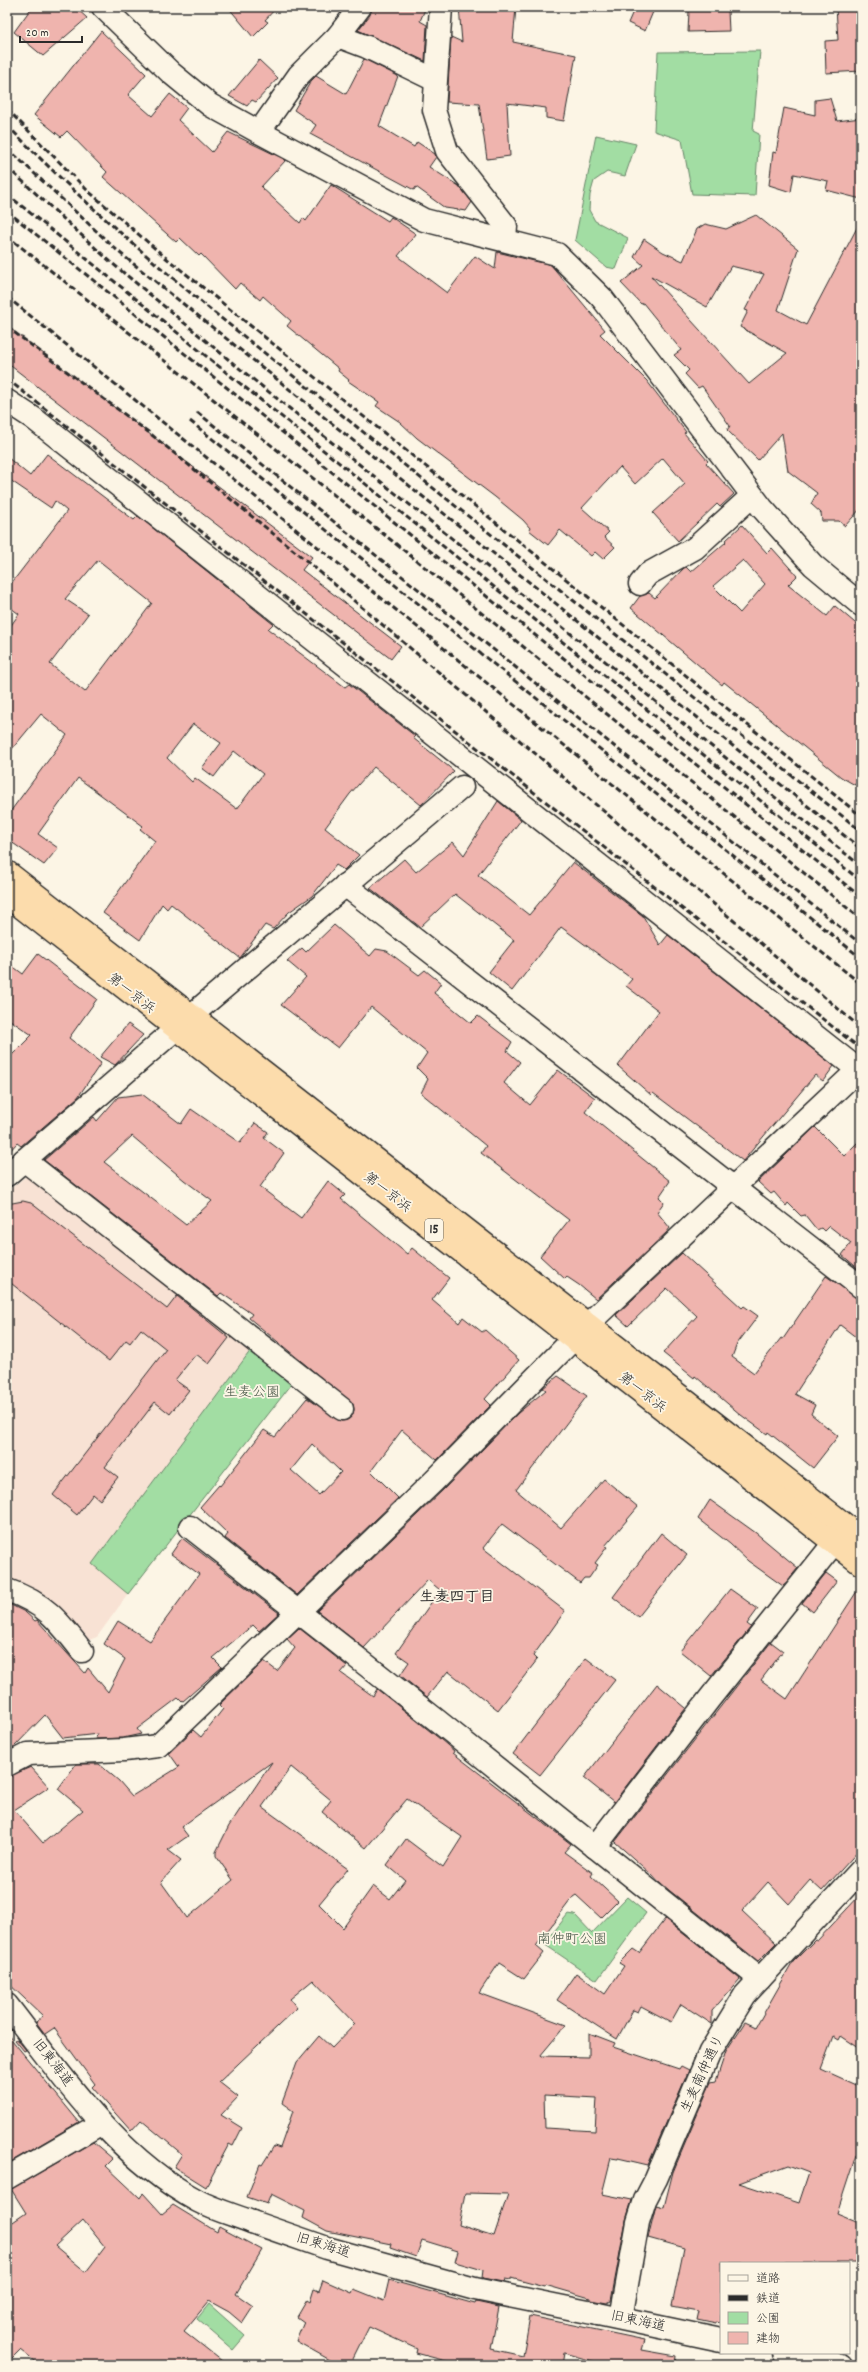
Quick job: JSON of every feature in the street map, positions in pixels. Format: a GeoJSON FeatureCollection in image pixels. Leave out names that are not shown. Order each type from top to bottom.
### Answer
{"type":"FeatureCollection","features":[{"type":"Feature","properties":{"kind":"highway","name":"第一京浜"},"geometry":{"type":"LineString","coordinates":[[7,872],[183,1022]]}},
{"type":"Feature","properties":{"kind":"highway","name":"第一京浜"},"geometry":{"type":"LineString","coordinates":[[7,896],[183,1022],[581,1332],[861,1537]]}},
{"type":"Feature","properties":{"kind":"highway","name":"第一京浜"},"geometry":{"type":"LineString","coordinates":[[581,1332],[861,1564]]}},
{"type":"Feature","properties":{"kind":"street"},"geometry":{"type":"LineString","coordinates":[[103,7],[171,73],[210,105],[259,132],[424,220],[456,229],[505,239],[558,254],[602,298],[752,496],[813,565],[861,605]]}},
{"type":"Feature","properties":{"kind":"street"},"geometry":{"type":"LineString","coordinates":[[259,132],[299,75],[338,36],[360,7]]}},
{"type":"Feature","properties":{"kind":"street"},"geometry":{"type":"LineString","coordinates":[[441,7],[434,110],[447,151],[506,226],[505,239]]}},
{"type":"Feature","properties":{"kind":"street"},"geometry":{"type":"LineString","coordinates":[[338,36],[367,46],[435,80]]}},
{"type":"Feature","properties":{"kind":"street"},"geometry":{"type":"LineString","coordinates":[[7,401],[33,418],[860,1071],[733,1187],[581,1332],[434,1481],[158,1746],[28,1754],[7,1765]]}},
{"type":"Feature","properties":{"kind":"street"},"geometry":{"type":"LineString","coordinates":[[640,584],[648,574],[695,548],[752,496]]}},
{"type":"Feature","properties":{"kind":"street"},"geometry":{"type":"LineString","coordinates":[[7,1175],[183,1022],[462,787],[479,770]]}},
{"type":"Feature","properties":{"kind":"street"},"geometry":{"type":"LineString","coordinates":[[345,885],[861,1287]]}},
{"type":"Feature","properties":{"kind":"street"},"geometry":{"type":"LineString","coordinates":[[24,1160],[342,1410]]}},
{"type":"Feature","properties":{"kind":"street"},"geometry":{"type":"LineString","coordinates":[[190,1527],[434,1718],[760,1979]]}},
{"type":"Feature","properties":{"kind":"street"},"geometry":{"type":"LineString","coordinates":[[595,1847],[710,1698],[834,1542]]}},
{"type":"Feature","properties":{"kind":"street"},"geometry":{"type":"LineString","coordinates":[[7,1590],[30,1598],[59,1621],[82,1651]]}},
{"type":"Feature","properties":{"kind":"street","name":"生麦南仲通り"},"geometry":{"type":"LineString","coordinates":[[621,2318],[638,2222],[645,2200],[656,2180],[710,2052],[734,2010],[760,1979],[861,1870]]}},
{"type":"Feature","properties":{"kind":"street","name":"旧東海道"},"geometry":{"type":"LineString","coordinates":[[7,2005],[100,2124],[154,2173],[199,2201],[252,2222],[328,2248],[475,2289],[621,2318],[720,2340]]}},
{"type":"Feature","properties":{"kind":"street"},"geometry":{"type":"LineString","coordinates":[[7,2178],[100,2124]]}},
{"type":"Feature","properties":{"kind":"street"},"geometry":{"type":"LineString","coordinates":[[789,2354],[841,2365]]}},
{"type":"Feature","properties":{"kind":"shaded area"},"geometry":{"type":"Polygon","coordinates":[[[30,1173],[251,1350],[93,1564],[128,1594],[97,1637],[89,1640],[62,1610],[7,1577],[7,1192],[30,1173]]]}},
{"type":"Feature","properties":{"kind":"green space"},"geometry":{"type":"Polygon","coordinates":[[[760,51],[753,131],[759,134],[755,196],[692,194],[682,140],[654,131],[658,52],[760,51]]]}},
{"type":"Feature","properties":{"kind":"green space"},"geometry":{"type":"Polygon","coordinates":[[[596,135],[636,144],[625,176],[607,172],[594,181],[590,195],[589,210],[595,221],[628,238],[616,269],[606,267],[575,240],[596,135]]]}},
{"type":"Feature","properties":{"kind":"green space","name":"生麦公園"},"geometry":{"type":"Polygon","coordinates":[[[251,1350],[291,1385],[128,1594],[92,1564],[251,1350]]]}},
{"type":"Feature","properties":{"kind":"green space","name":"南仲町公園"},"geometry":{"type":"Polygon","coordinates":[[[627,1897],[646,1913],[597,1980],[544,1944],[568,1914],[575,1915],[592,1933],[627,1897]]]}},
{"type":"Feature","properties":{"kind":"green space"},"geometry":{"type":"Polygon","coordinates":[[[209,2304],[245,2336],[233,2350],[197,2319],[209,2304]]]}},
{"type":"Feature","properties":{"kind":"building"},"geometry":{"type":"Polygon","coordinates":[[[32,7],[75,7],[87,18],[43,56],[14,32],[32,7]]]}},
{"type":"Feature","properties":{"kind":"building"},"geometry":{"type":"Polygon","coordinates":[[[228,7],[277,7],[265,20],[268,22],[253,37],[228,7]]]}},
{"type":"Feature","properties":{"kind":"building"},"geometry":{"type":"Polygon","coordinates":[[[372,7],[426,7],[420,21],[427,25],[425,61],[358,30],[370,15],[372,7]]]}},
{"type":"Feature","properties":{"kind":"building"},"geometry":{"type":"Polygon","coordinates":[[[459,7],[516,7],[513,42],[576,55],[564,121],[546,118],[546,108],[507,103],[510,156],[487,159],[479,104],[447,102],[451,37],[462,42],[459,7]]]}},
{"type":"Feature","properties":{"kind":"building"},"geometry":{"type":"Polygon","coordinates":[[[635,7],[655,7],[645,31],[628,23],[635,7]]]}},
{"type":"Feature","properties":{"kind":"building"},"geometry":{"type":"Polygon","coordinates":[[[836,7],[859,7],[861,71],[826,73],[825,41],[838,40],[836,7]]]}},
{"type":"Feature","properties":{"kind":"building"},"geometry":{"type":"Polygon","coordinates":[[[689,11],[728,11],[729,31],[688,32],[689,11]]]}},
{"type":"Feature","properties":{"kind":"building"},"geometry":{"type":"Polygon","coordinates":[[[101,31],[146,74],[128,95],[152,116],[170,94],[187,108],[178,120],[212,152],[228,132],[286,160],[261,187],[300,223],[303,218],[306,221],[331,185],[388,221],[391,217],[416,234],[398,256],[447,293],[475,256],[495,269],[497,252],[551,265],[605,330],[600,334],[647,381],[686,432],[684,433],[708,461],[706,463],[734,494],[720,507],[717,504],[678,541],[653,513],[685,484],[663,458],[635,484],[620,467],[582,508],[609,532],[604,537],[615,547],[603,559],[595,552],[591,556],[560,530],[548,545],[529,530],[530,528],[523,520],[495,497],[417,438],[400,422],[376,406],[379,402],[348,381],[349,380],[338,371],[339,369],[287,326],[291,321],[263,296],[260,300],[240,283],[235,289],[201,254],[199,256],[180,238],[176,242],[103,177],[107,172],[67,131],[61,137],[34,115],[101,31]]]}},
{"type":"Feature","properties":{"kind":"building"},"geometry":{"type":"Polygon","coordinates":[[[364,59],[398,76],[379,126],[414,147],[417,142],[435,154],[436,157],[429,167],[459,186],[472,202],[466,211],[445,208],[416,187],[414,190],[310,134],[316,125],[294,110],[311,81],[316,76],[346,94],[364,59]]]}},
{"type":"Feature","properties":{"kind":"building"},"geometry":{"type":"Polygon","coordinates":[[[259,60],[278,78],[256,102],[252,100],[247,106],[229,96],[259,60]]]}},
{"type":"Feature","properties":{"kind":"building"},"geometry":{"type":"Polygon","coordinates":[[[830,98],[837,121],[861,118],[861,199],[826,190],[828,181],[794,174],[791,192],[769,185],[773,152],[776,153],[784,108],[815,115],[815,100],[830,98]]]}},
{"type":"Feature","properties":{"kind":"building"},"geometry":{"type":"Polygon","coordinates":[[[756,215],[798,249],[778,310],[806,325],[861,220],[861,508],[845,526],[839,521],[822,521],[821,513],[811,504],[817,493],[788,471],[782,433],[758,460],[727,430],[730,426],[702,386],[698,388],[685,374],[689,370],[674,355],[681,350],[643,303],[641,304],[621,283],[643,265],[634,257],[644,239],[663,252],[683,261],[697,229],[705,224],[726,229],[756,215]],[[731,266],[707,307],[651,276],[749,384],[787,353],[740,327],[748,311],[745,310],[764,274],[731,266]]]}},
{"type":"Feature","properties":{"kind":"building"},"geometry":{"type":"Polygon","coordinates":[[[7,326],[312,557],[302,570],[401,646],[391,659],[7,363],[7,326]]]}},
{"type":"Feature","properties":{"kind":"building"},"geometry":{"type":"Polygon","coordinates":[[[47,454],[134,520],[138,516],[273,624],[268,629],[345,687],[349,684],[415,736],[413,738],[454,771],[421,805],[374,767],[350,794],[325,828],[359,855],[344,870],[336,865],[312,896],[289,912],[273,929],[265,925],[240,958],[171,904],[167,909],[162,904],[140,940],[103,913],[155,841],[140,829],[143,826],[78,778],[38,834],[58,848],[44,865],[7,839],[7,816],[67,735],[41,714],[7,755],[7,631],[19,614],[7,605],[7,589],[67,511],[55,501],[51,508],[7,478],[7,457],[30,476],[47,454]],[[98,560],[65,599],[88,614],[50,664],[85,692],[152,603],[98,560]],[[193,724],[167,758],[192,782],[195,778],[237,809],[263,774],[234,751],[214,777],[202,768],[221,743],[193,724]]]}},
{"type":"Feature","properties":{"kind":"building"},"geometry":{"type":"Polygon","coordinates":[[[742,525],[767,553],[772,548],[797,576],[788,585],[827,616],[835,606],[861,628],[861,775],[855,785],[841,777],[724,682],[722,685],[631,608],[640,596],[649,593],[655,598],[684,568],[686,567],[691,572],[726,542],[725,541],[742,525]],[[743,560],[713,586],[740,613],[765,584],[743,560]]]}},
{"type":"Feature","properties":{"kind":"building"},"geometry":{"type":"Polygon","coordinates":[[[498,801],[521,820],[478,875],[529,915],[573,862],[643,916],[660,945],[668,935],[834,1066],[823,1081],[815,1075],[743,1161],[653,1093],[651,1095],[618,1066],[659,1011],[626,986],[632,979],[561,927],[512,991],[489,972],[514,940],[455,894],[420,927],[370,888],[404,859],[416,872],[453,842],[464,855],[498,801]]]}},
{"type":"Feature","properties":{"kind":"building"},"geometry":{"type":"Polygon","coordinates":[[[334,925],[370,956],[376,949],[387,951],[419,975],[425,970],[441,983],[434,993],[471,1023],[478,1016],[512,1042],[507,1051],[520,1062],[504,1083],[530,1105],[558,1070],[595,1098],[585,1112],[670,1181],[659,1197],[664,1202],[657,1212],[670,1228],[596,1299],[567,1277],[565,1279],[540,1256],[569,1220],[481,1153],[486,1146],[421,1093],[428,1079],[417,1068],[427,1053],[371,1007],[338,1048],[281,1005],[306,977],[287,961],[302,948],[306,952],[334,925]]]}},
{"type":"Feature","properties":{"kind":"building"},"geometry":{"type":"Polygon","coordinates":[[[38,954],[97,999],[69,1038],[101,1063],[78,1097],[21,1146],[17,1143],[7,1154],[7,1060],[32,1035],[7,1018],[7,962],[23,974],[38,954]]]}},
{"type":"Feature","properties":{"kind":"building"},"geometry":{"type":"Polygon","coordinates":[[[128,1024],[143,1035],[115,1065],[100,1057],[128,1024]]]}},
{"type":"Feature","properties":{"kind":"building"},"geometry":{"type":"Polygon","coordinates":[[[142,1094],[181,1124],[191,1109],[240,1143],[255,1123],[268,1132],[264,1138],[284,1153],[260,1187],[301,1218],[328,1181],[345,1195],[341,1199],[407,1254],[412,1248],[449,1278],[432,1300],[459,1323],[463,1317],[482,1332],[485,1330],[519,1360],[485,1399],[491,1405],[437,1460],[402,1430],[371,1471],[398,1498],[297,1595],[225,1538],[228,1534],[200,1507],[219,1485],[220,1486],[264,1430],[275,1437],[307,1398],[341,1421],[347,1420],[352,1416],[354,1410],[353,1404],[249,1318],[252,1314],[221,1293],[218,1296],[44,1160],[94,1117],[97,1121],[118,1097],[142,1094]],[[132,1136],[104,1162],[186,1225],[212,1201],[184,1180],[132,1136]],[[312,1444],[291,1470],[319,1495],[341,1472],[312,1444]]]}},
{"type":"Feature","properties":{"kind":"building"},"geometry":{"type":"Polygon","coordinates":[[[815,1127],[844,1156],[861,1139],[861,1271],[842,1255],[851,1243],[829,1226],[824,1231],[821,1228],[817,1230],[805,1215],[801,1216],[788,1203],[786,1206],[774,1192],[771,1194],[758,1182],[815,1127]]]}},
{"type":"Feature","properties":{"kind":"building"},"geometry":{"type":"Polygon","coordinates":[[[23,1201],[31,1203],[167,1309],[177,1296],[229,1338],[209,1364],[196,1354],[175,1380],[189,1390],[170,1414],[155,1402],[105,1467],[118,1477],[100,1500],[93,1494],[77,1515],[53,1495],[166,1349],[141,1329],[130,1343],[126,1340],[109,1361],[7,1280],[7,1204],[23,1201]]]}},
{"type":"Feature","properties":{"kind":"building"},"geometry":{"type":"Polygon","coordinates":[[[682,1253],[742,1308],[744,1306],[758,1316],[737,1344],[732,1357],[754,1373],[781,1338],[783,1339],[826,1276],[861,1300],[861,1341],[840,1325],[795,1394],[815,1405],[811,1414],[838,1436],[813,1468],[768,1432],[767,1434],[741,1415],[695,1376],[694,1378],[663,1353],[697,1316],[667,1288],[628,1326],[616,1315],[682,1253]]]}},
{"type":"Feature","properties":{"kind":"building"},"geometry":{"type":"Polygon","coordinates":[[[558,1376],[587,1396],[516,1490],[561,1528],[604,1479],[638,1507],[605,1546],[607,1547],[595,1563],[598,1565],[589,1578],[584,1578],[580,1583],[502,1524],[483,1548],[565,1611],[533,1656],[537,1660],[498,1710],[448,1671],[427,1697],[400,1675],[409,1662],[396,1653],[440,1590],[428,1580],[364,1648],[317,1611],[443,1490],[518,1413],[546,1390],[543,1388],[558,1376]]]}},
{"type":"Feature","properties":{"kind":"building"},"geometry":{"type":"Polygon","coordinates":[[[710,1500],[756,1533],[798,1568],[783,1586],[748,1561],[730,1544],[698,1519],[710,1500]]]}},
{"type":"Feature","properties":{"kind":"building"},"geometry":{"type":"Polygon","coordinates":[[[661,1533],[687,1555],[638,1617],[613,1597],[661,1533]]]}},
{"type":"Feature","properties":{"kind":"building"},"geometry":{"type":"Polygon","coordinates":[[[182,1538],[279,1613],[259,1631],[253,1625],[213,1658],[222,1667],[182,1702],[178,1698],[137,1729],[141,1734],[123,1738],[95,1739],[98,1734],[63,1738],[45,1715],[14,1747],[7,1751],[7,1603],[25,1612],[35,1621],[37,1620],[85,1673],[88,1668],[108,1692],[125,1659],[104,1644],[118,1621],[150,1641],[199,1574],[171,1554],[182,1538]]]}},
{"type":"Feature","properties":{"kind":"building"},"geometry":{"type":"Polygon","coordinates":[[[826,1573],[837,1581],[813,1612],[802,1603],[826,1573]]]}},
{"type":"Feature","properties":{"kind":"building"},"geometry":{"type":"Polygon","coordinates":[[[861,1585],[861,1848],[822,1891],[810,1880],[789,1904],[768,1882],[742,1911],[776,1943],[758,1961],[670,1891],[615,1842],[771,1642],[783,1651],[761,1680],[787,1699],[861,1585]]]}},
{"type":"Feature","properties":{"kind":"building"},"geometry":{"type":"Polygon","coordinates":[[[730,1589],[758,1609],[747,1624],[751,1627],[711,1676],[680,1651],[730,1589]]]}},
{"type":"Feature","properties":{"kind":"building"},"geometry":{"type":"Polygon","coordinates":[[[299,1628],[347,1666],[341,1673],[373,1696],[377,1689],[440,1739],[454,1751],[453,1753],[571,1844],[564,1852],[593,1873],[591,1876],[618,1901],[601,1918],[576,1895],[536,1946],[544,1953],[524,1979],[499,1963],[479,1993],[566,2025],[540,2056],[589,2057],[589,2033],[615,2043],[613,2047],[679,2069],[681,2066],[689,2070],[648,2165],[618,2158],[611,2158],[602,2194],[632,2200],[626,2220],[611,2301],[607,2303],[590,2300],[590,2298],[545,2285],[544,2287],[511,2278],[511,2280],[505,2279],[504,2282],[482,2278],[483,2270],[455,2262],[458,2251],[422,2240],[416,2257],[390,2248],[391,2244],[327,2231],[303,2218],[305,2211],[271,2194],[267,2204],[247,2197],[260,2164],[262,2165],[274,2146],[280,2148],[293,2111],[282,2103],[297,2062],[319,2036],[332,2048],[355,2024],[313,1980],[290,1999],[297,2008],[219,2082],[238,2097],[221,2115],[242,2128],[233,2146],[229,2144],[206,2187],[174,2167],[182,2154],[141,2120],[131,2131],[92,2087],[95,2084],[54,2028],[45,2034],[36,2022],[43,2016],[7,1982],[7,1777],[31,1767],[49,1787],[14,1810],[43,1843],[83,1810],[58,1789],[76,1764],[99,1764],[119,1781],[132,1796],[179,1767],[169,1753],[193,1730],[201,1737],[223,1709],[219,1705],[264,1661],[277,1671],[295,1648],[287,1639],[299,1628]],[[272,1762],[181,1827],[188,1836],[168,1850],[181,1860],[161,1882],[187,1918],[233,1880],[216,1856],[216,1852],[229,1826],[272,1762]],[[291,1767],[262,1807],[348,1869],[319,1904],[343,1928],[373,1886],[390,1899],[405,1880],[387,1865],[406,1839],[443,1867],[462,1837],[407,1799],[366,1848],[322,1812],[331,1800],[291,1767]],[[544,2095],[545,2128],[595,2131],[597,2098],[544,2095]],[[465,2193],[459,2225],[494,2236],[508,2194],[465,2193]]]}},
{"type":"Feature","properties":{"kind":"building"},"geometry":{"type":"Polygon","coordinates":[[[586,1658],[615,1680],[540,1775],[513,1754],[586,1658]]]}},
{"type":"Feature","properties":{"kind":"building"},"geometry":{"type":"Polygon","coordinates":[[[657,1684],[686,1708],[614,1802],[584,1778],[657,1684]]]}},
{"type":"Feature","properties":{"kind":"building"},"geometry":{"type":"Polygon","coordinates":[[[861,1894],[861,2050],[840,2036],[838,2040],[833,2037],[821,2069],[861,2087],[861,2157],[856,2155],[837,2213],[861,2223],[861,2263],[720,2262],[720,2323],[716,2322],[716,2324],[697,2320],[699,2311],[672,2306],[684,2248],[648,2238],[656,2205],[664,2207],[673,2172],[711,2082],[716,2081],[726,2051],[745,2022],[756,2027],[793,1962],[815,1940],[817,1941],[861,1894]],[[788,2165],[739,2183],[799,2203],[809,2173],[788,2165]]]}},
{"type":"Feature","properties":{"kind":"building"},"geometry":{"type":"Polygon","coordinates":[[[665,1919],[740,1979],[712,2011],[712,2024],[681,2004],[671,2022],[641,2006],[638,2012],[633,2010],[617,2039],[557,2000],[576,1973],[605,1994],[624,1966],[619,1963],[633,1949],[639,1953],[665,1919]]]}},
{"type":"Feature","properties":{"kind":"building"},"geometry":{"type":"Polygon","coordinates":[[[7,2034],[79,2122],[7,2164],[7,2034]]]}},
{"type":"Feature","properties":{"kind":"building"},"geometry":{"type":"Polygon","coordinates":[[[17,2039],[26,2050],[24,2051],[15,2040],[17,2039]]]}},
{"type":"Feature","properties":{"kind":"building"},"geometry":{"type":"Polygon","coordinates":[[[93,2142],[113,2159],[106,2166],[140,2198],[143,2193],[162,2214],[173,2205],[217,2232],[219,2227],[262,2250],[236,2294],[253,2306],[242,2323],[229,2312],[209,2301],[184,2331],[227,2365],[39,2365],[20,2350],[7,2363],[7,2226],[26,2213],[11,2189],[93,2142]],[[83,2220],[55,2246],[86,2272],[105,2247],[83,2220]]]}},
{"type":"Feature","properties":{"kind":"building"},"geometry":{"type":"Polygon","coordinates":[[[323,2280],[352,2293],[354,2289],[384,2301],[389,2280],[475,2304],[476,2302],[499,2307],[491,2349],[523,2356],[530,2316],[645,2340],[642,2350],[676,2356],[675,2365],[596,2365],[596,2362],[564,2353],[562,2365],[461,2365],[416,2353],[417,2349],[369,2327],[350,2365],[339,2365],[296,2341],[304,2322],[297,2317],[307,2300],[310,2302],[314,2289],[319,2291],[323,2280]]]}},
{"type":"Feature","properties":{"kind":"railway"},"geometry":{"type":"LineString","coordinates":[[7,109],[87,190],[165,257],[861,816]]}},
{"type":"Feature","properties":{"kind":"railway"},"geometry":{"type":"LineString","coordinates":[[7,125],[106,220],[211,310],[861,831]]}},
{"type":"Feature","properties":{"kind":"railway"},"geometry":{"type":"LineString","coordinates":[[7,148],[120,253],[861,849]]}},
{"type":"Feature","properties":{"kind":"railway"},"geometry":{"type":"LineString","coordinates":[[7,167],[113,264],[234,364],[861,866]]}},
{"type":"Feature","properties":{"kind":"railway"},"geometry":{"type":"LineString","coordinates":[[7,194],[227,373],[861,881]]}},
{"type":"Feature","properties":{"kind":"railway"},"geometry":{"type":"LineString","coordinates":[[7,211],[861,897]]}},
{"type":"Feature","properties":{"kind":"railway"},"geometry":{"type":"LineString","coordinates":[[7,236],[391,540],[861,919]]}},
{"type":"Feature","properties":{"kind":"railway"},"geometry":{"type":"LineString","coordinates":[[7,297],[861,984]]}},
{"type":"Feature","properties":{"kind":"railway"},"geometry":{"type":"LineString","coordinates":[[7,327],[147,431],[308,562],[861,1028]]}},
{"type":"Feature","properties":{"kind":"railway"},"geometry":{"type":"LineString","coordinates":[[7,379],[861,1049]]}},
{"type":"Feature","properties":{"kind":"railway"},"geometry":{"type":"LineString","coordinates":[[197,412],[861,944]]}},
{"type":"Feature","properties":{"kind":"railway"},"geometry":{"type":"LineString","coordinates":[[190,421],[861,958]]}},
{"type":"Feature","properties":{"kind":"district","name":"生麦四丁目"},"geometry":{"type":"Point","coordinates":[457,1598]}}]}
